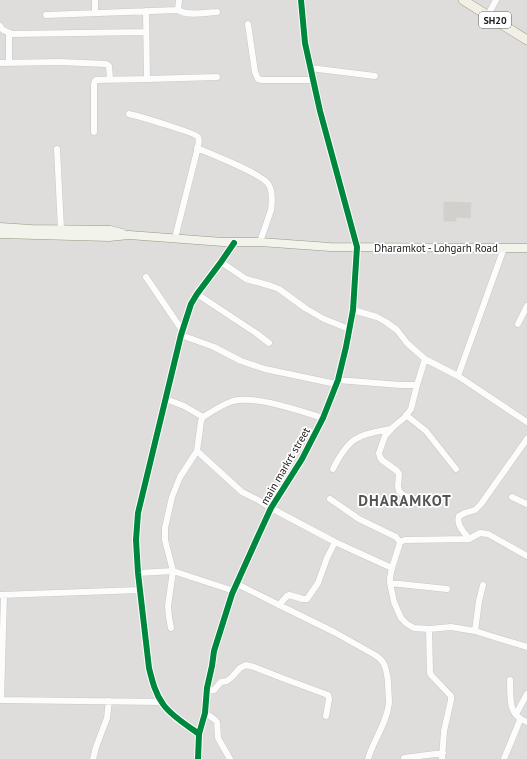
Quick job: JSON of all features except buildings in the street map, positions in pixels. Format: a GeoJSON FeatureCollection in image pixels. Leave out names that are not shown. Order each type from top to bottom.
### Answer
{"type":"FeatureCollection","features":[{"type":"Feature","properties":{"kind":"main road","name":"SH20"},"geometry":{"type":"LineString","coordinates":[[463,0],[527,40]]}},
{"type":"Feature","properties":{"kind":"street"},"geometry":{"type":"LineString","coordinates":[[95,0],[96,13]]}},
{"type":"Feature","properties":{"kind":"street"},"geometry":{"type":"LineString","coordinates":[[178,10],[179,0]]}},
{"type":"Feature","properties":{"kind":"street","name":"main markrt street"},"geometry":{"type":"LineString","coordinates":[[200,758],[199,734],[205,713],[207,689],[214,651],[234,591],[271,508],[302,459],[323,418],[337,382],[353,310],[357,247],[320,111],[304,43],[301,0]]}},
{"type":"Feature","properties":{"kind":"street"},"geometry":{"type":"LineString","coordinates":[[488,16],[496,0]]}},
{"type":"Feature","properties":{"kind":"street"},"geometry":{"type":"LineString","coordinates":[[46,16],[178,10],[183,13],[217,12]]}},
{"type":"Feature","properties":{"kind":"street"},"geometry":{"type":"LineString","coordinates":[[146,11],[147,80]]}},
{"type":"Feature","properties":{"kind":"street"},"geometry":{"type":"LineString","coordinates":[[248,24],[255,72],[258,79],[313,80]]}},
{"type":"Feature","properties":{"kind":"street"},"geometry":{"type":"LineString","coordinates":[[0,26],[3,30],[12,34],[146,32]]}},
{"type":"Feature","properties":{"kind":"street"},"geometry":{"type":"LineString","coordinates":[[9,33],[9,63]]}},
{"type":"Feature","properties":{"kind":"street"},"geometry":{"type":"LineString","coordinates":[[0,63],[60,62],[106,64],[110,66],[110,80]]}},
{"type":"Feature","properties":{"kind":"street"},"geometry":{"type":"LineString","coordinates":[[310,68],[375,76]]}},
{"type":"Feature","properties":{"kind":"street"},"geometry":{"type":"LineString","coordinates":[[94,132],[95,81],[217,77]]}},
{"type":"Feature","properties":{"kind":"street"},"geometry":{"type":"LineString","coordinates":[[130,114],[197,136],[199,141],[175,238]]}},
{"type":"Feature","properties":{"kind":"street"},"geometry":{"type":"LineString","coordinates":[[197,148],[256,174],[270,186],[272,196],[271,210],[260,242]]}},
{"type":"Feature","properties":{"kind":"street"},"geometry":{"type":"LineString","coordinates":[[57,149],[61,229]]}},
{"type":"Feature","properties":{"kind":"street","name":"Dharamkot - Lohgarh Road"},"geometry":{"type":"LineString","coordinates":[[0,227],[110,230],[129,235]]}},
{"type":"Feature","properties":{"kind":"street","name":"Dharamkot - Lohgarh Road"},"geometry":{"type":"LineString","coordinates":[[0,234],[109,237],[129,235],[234,243],[260,242],[307,246],[527,248]]}},
{"type":"Feature","properties":{"kind":"street"},"geometry":{"type":"LineString","coordinates":[[199,734],[175,716],[164,705],[152,680],[149,668],[138,573],[136,540],[138,513],[182,332],[191,304],[234,243]]}},
{"type":"Feature","properties":{"kind":"street"},"geometry":{"type":"LineString","coordinates":[[458,376],[504,248]]}},
{"type":"Feature","properties":{"kind":"street"},"geometry":{"type":"LineString","coordinates":[[221,262],[246,279],[279,289],[324,319],[349,329]]}},
{"type":"Feature","properties":{"kind":"street"},"geometry":{"type":"LineString","coordinates":[[146,277],[182,332],[240,361],[265,369],[337,382],[400,386],[417,385]]}},
{"type":"Feature","properties":{"kind":"street"},"geometry":{"type":"LineString","coordinates":[[197,294],[269,343]]}},
{"type":"Feature","properties":{"kind":"street"},"geometry":{"type":"LineString","coordinates":[[518,324],[527,306]]}},
{"type":"Feature","properties":{"kind":"street"},"geometry":{"type":"LineString","coordinates":[[353,310],[377,317],[386,322],[397,330],[407,343],[425,359],[458,376],[527,422]]}},
{"type":"Feature","properties":{"kind":"street"},"geometry":{"type":"LineString","coordinates":[[425,359],[411,409],[404,418],[385,436],[379,453],[380,457],[399,474],[399,491],[403,495],[427,503]]}},
{"type":"Feature","properties":{"kind":"street"},"geometry":{"type":"LineString","coordinates":[[166,399],[184,406],[203,417]]}},
{"type":"Feature","properties":{"kind":"street"},"geometry":{"type":"LineString","coordinates":[[172,628],[168,606],[173,571],[165,540],[167,516],[172,496],[180,477],[197,451],[201,420],[203,417],[232,401],[254,400],[323,418]]}},
{"type":"Feature","properties":{"kind":"street"},"geometry":{"type":"LineString","coordinates":[[406,415],[426,431],[456,469]]}},
{"type":"Feature","properties":{"kind":"street"},"geometry":{"type":"LineString","coordinates":[[333,469],[349,443],[360,436],[372,432],[391,429]]}},
{"type":"Feature","properties":{"kind":"street"},"geometry":{"type":"LineString","coordinates":[[469,539],[459,525],[459,516],[475,510],[481,504],[527,439]]}},
{"type":"Feature","properties":{"kind":"street"},"geometry":{"type":"LineString","coordinates":[[197,451],[242,492],[335,542],[392,568]]}},
{"type":"Feature","properties":{"kind":"street"},"geometry":{"type":"LineString","coordinates":[[512,497],[527,504]]}},
{"type":"Feature","properties":{"kind":"street"},"geometry":{"type":"LineString","coordinates":[[330,500],[359,519],[396,537],[400,542]]}},
{"type":"Feature","properties":{"kind":"street"},"geometry":{"type":"LineString","coordinates":[[400,542],[405,540],[469,539],[480,533],[488,534],[527,556]]}},
{"type":"Feature","properties":{"kind":"street"},"geometry":{"type":"LineString","coordinates":[[279,606],[287,596],[307,599],[318,583],[327,558],[335,542]]}},
{"type":"Feature","properties":{"kind":"street"},"geometry":{"type":"LineString","coordinates":[[400,542],[392,568],[390,583],[394,602],[401,618],[407,624],[414,628],[429,629],[451,627],[475,631],[527,647]]}},
{"type":"Feature","properties":{"kind":"street"},"geometry":{"type":"LineString","coordinates":[[138,573],[173,571],[234,591]]}},
{"type":"Feature","properties":{"kind":"street"},"geometry":{"type":"LineString","coordinates":[[390,583],[447,589]]}},
{"type":"Feature","properties":{"kind":"street"},"geometry":{"type":"LineString","coordinates":[[237,584],[334,632],[380,658],[384,663],[389,704],[384,721],[368,759]]}},
{"type":"Feature","properties":{"kind":"street"},"geometry":{"type":"LineString","coordinates":[[475,631],[479,600],[483,585]]}},
{"type":"Feature","properties":{"kind":"street"},"geometry":{"type":"LineString","coordinates":[[140,590],[2,595],[0,700],[162,702]]}},
{"type":"Feature","properties":{"kind":"street"},"geometry":{"type":"LineString","coordinates":[[404,758],[442,756],[444,731],[451,696],[430,673],[429,629]]}},
{"type":"Feature","properties":{"kind":"street"},"geometry":{"type":"LineString","coordinates":[[207,689],[214,690],[221,682],[229,680],[240,668],[246,666],[254,667],[328,695],[329,699],[326,716]]}},
{"type":"Feature","properties":{"kind":"street"},"geometry":{"type":"LineString","coordinates":[[510,680],[512,708],[518,717],[527,722]]}},
{"type":"Feature","properties":{"kind":"street"},"geometry":{"type":"LineString","coordinates":[[504,759],[527,694]]}},
{"type":"Feature","properties":{"kind":"street"},"geometry":{"type":"LineString","coordinates":[[93,759],[107,718],[109,701]]}},
{"type":"Feature","properties":{"kind":"street"},"geometry":{"type":"LineString","coordinates":[[205,713],[217,722],[218,738],[230,759]]}},
{"type":"Feature","properties":{"kind":"shaded area","name":"DHARAMKOT"},"geometry":{"type":"Polygon","coordinates":[[[0,0],[527,0],[527,759],[0,759],[0,0]]]}},
{"type":"Feature","properties":{"kind":"cycle path"},"geometry":{"type":"LineString","coordinates":[[199,734],[205,713],[207,688],[214,651],[232,594],[271,508],[302,459],[323,418],[338,380],[353,310],[357,247],[320,111],[305,43],[301,0]]}},
{"type":"Feature","properties":{"kind":"cycle path"},"geometry":{"type":"LineString","coordinates":[[198,759],[199,734],[166,708],[160,700],[151,677],[138,573],[136,540],[138,513],[181,335],[191,304],[234,243]]}},
{"type":"Feature","properties":{"kind":"district","name":"DHARAMKOT"},"geometry":{"type":"Point","coordinates":[405,500]}}]}
